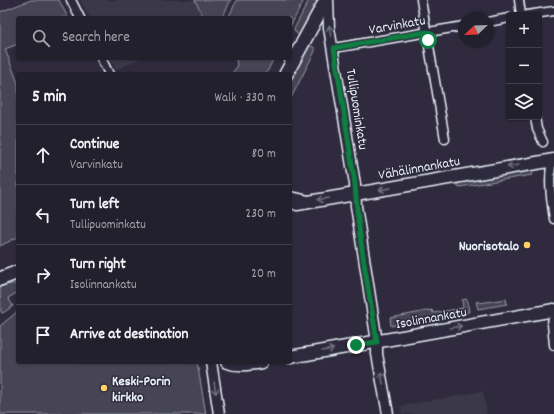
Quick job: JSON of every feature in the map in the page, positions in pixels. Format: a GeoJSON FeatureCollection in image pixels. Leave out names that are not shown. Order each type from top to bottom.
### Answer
{"type":"FeatureCollection","features":[{"type":"Feature","properties":{"kind":"main road"},"geometry":{"type":"LineString","coordinates":[[287,72],[327,0]]}},
{"type":"Feature","properties":{"kind":"main road","name":"Vähälinnankatu"},"geometry":{"type":"LineString","coordinates":[[292,205],[553,160]]}},
{"type":"Feature","properties":{"kind":"main road"},"geometry":{"type":"LineString","coordinates":[[292,200],[306,202]]}},
{"type":"Feature","properties":{"kind":"main road"},"geometry":{"type":"LineString","coordinates":[[292,209],[306,202]]}},
{"type":"Feature","properties":{"kind":"main road"},"geometry":{"type":"LineString","coordinates":[[0,279],[16,273]]}},
{"type":"Feature","properties":{"kind":"main road","name":"Isolinnankatu"},"geometry":{"type":"LineString","coordinates":[[292,357],[554,309]]}},
{"type":"Feature","properties":{"kind":"street"},"geometry":{"type":"LineString","coordinates":[[71,0],[79,16]]}},
{"type":"Feature","properties":{"kind":"street","name":"Tullipuominkatu"},"geometry":{"type":"LineString","coordinates":[[327,0],[329,28],[334,48],[356,194],[361,242],[377,342],[377,354],[388,414]]}},
{"type":"Feature","properties":{"kind":"street"},"geometry":{"type":"LineString","coordinates":[[421,0],[445,139]]}},
{"type":"Feature","properties":{"kind":"street"},"geometry":{"type":"LineString","coordinates":[[519,0],[521,12]]}},
{"type":"Feature","properties":{"kind":"street"},"geometry":{"type":"LineString","coordinates":[[542,12],[554,10]]}},
{"type":"Feature","properties":{"kind":"street"},"geometry":{"type":"LineString","coordinates":[[494,21],[506,19]]}},
{"type":"Feature","properties":{"kind":"street","name":"Varvinkatu"},"geometry":{"type":"LineString","coordinates":[[334,48],[458,27]]}},
{"type":"Feature","properties":{"kind":"street"},"geometry":{"type":"LineString","coordinates":[[102,60],[108,72]]}},
{"type":"Feature","properties":{"kind":"street"},"geometry":{"type":"LineString","coordinates":[[536,120],[537,129],[543,142]]}},
{"type":"Feature","properties":{"kind":"street"},"geometry":{"type":"LineString","coordinates":[[553,160],[550,186],[554,219]]}},
{"type":"Feature","properties":{"kind":"street"},"geometry":{"type":"LineString","coordinates":[[554,309],[552,324],[554,345]]}},
{"type":"Feature","properties":{"kind":"street"},"geometry":{"type":"LineString","coordinates":[[211,364],[219,414]]}},
{"type":"Feature","properties":{"kind":"shaded area"},"geometry":{"type":"Polygon","coordinates":[[[31,0],[59,0],[67,16],[16,16],[16,45],[5,49],[16,78],[16,238],[0,246],[0,12],[31,0]]]}},
{"type":"Feature","properties":{"kind":"shaded area"},"geometry":{"type":"Polygon","coordinates":[[[80,0],[195,0],[203,16],[89,16],[80,0]]]}},
{"type":"Feature","properties":{"kind":"shaded area"},"geometry":{"type":"Polygon","coordinates":[[[195,0],[231,0],[223,16],[203,16],[195,0]]]}},
{"type":"Feature","properties":{"kind":"shaded area"},"geometry":{"type":"Polygon","coordinates":[[[237,0],[304,0],[292,23],[292,16],[229,16],[237,0]]]}},
{"type":"Feature","properties":{"kind":"shaded area"},"geometry":{"type":"Polygon","coordinates":[[[309,0],[319,0],[301,35],[299,35],[294,29],[309,0]]]}},
{"type":"Feature","properties":{"kind":"shaded area"},"geometry":{"type":"Polygon","coordinates":[[[309,45],[315,48],[315,51],[292,96],[292,78],[309,45]]]}},
{"type":"Feature","properties":{"kind":"shaded area"},"geometry":{"type":"Polygon","coordinates":[[[111,60],[137,60],[116,70],[111,60]]]}},
{"type":"Feature","properties":{"kind":"shaded area"},"geometry":{"type":"Polygon","coordinates":[[[236,60],[273,60],[267,72],[233,72],[237,67],[236,60]]]}},
{"type":"Feature","properties":{"kind":"shaded area"},"geometry":{"type":"Polygon","coordinates":[[[532,169],[532,175],[460,187],[457,185],[459,181],[532,169]]]}},
{"type":"Feature","properties":{"kind":"shaded area"},"geometry":{"type":"Polygon","coordinates":[[[16,283],[16,293],[8,298],[13,306],[3,313],[1,312],[0,286],[16,283]]]}},
{"type":"Feature","properties":{"kind":"shaded area"},"geometry":{"type":"Polygon","coordinates":[[[467,299],[469,312],[391,326],[390,318],[432,310],[433,313],[463,308],[462,300],[467,299]]]}},
{"type":"Feature","properties":{"kind":"shaded area"},"geometry":{"type":"Polygon","coordinates":[[[506,299],[507,304],[478,309],[476,302],[478,301],[479,303],[506,299]]]}},
{"type":"Feature","properties":{"kind":"shaded area"},"geometry":{"type":"Polygon","coordinates":[[[16,313],[16,364],[197,364],[206,414],[0,414],[0,326],[16,313]]]}},
{"type":"Feature","properties":{"kind":"shaded area"},"geometry":{"type":"Polygon","coordinates":[[[483,391],[487,414],[402,414],[400,406],[483,391]]]}},
{"type":"Feature","properties":{"kind":"place","name":"Nuorisotalo"},"geometry":{"type":"Point","coordinates":[527,245]}},
{"type":"Feature","properties":{"kind":"place","name":"Keski-Porin kirkko"},"geometry":{"type":"Point","coordinates":[104,388]}},
{"type":"Feature","properties":{"kind":"route"},"geometry":{"type":"LineString","coordinates":[[356,345],[377,342],[361,242],[356,206],[355,184],[334,48],[427,32],[428,40]]}}]}
